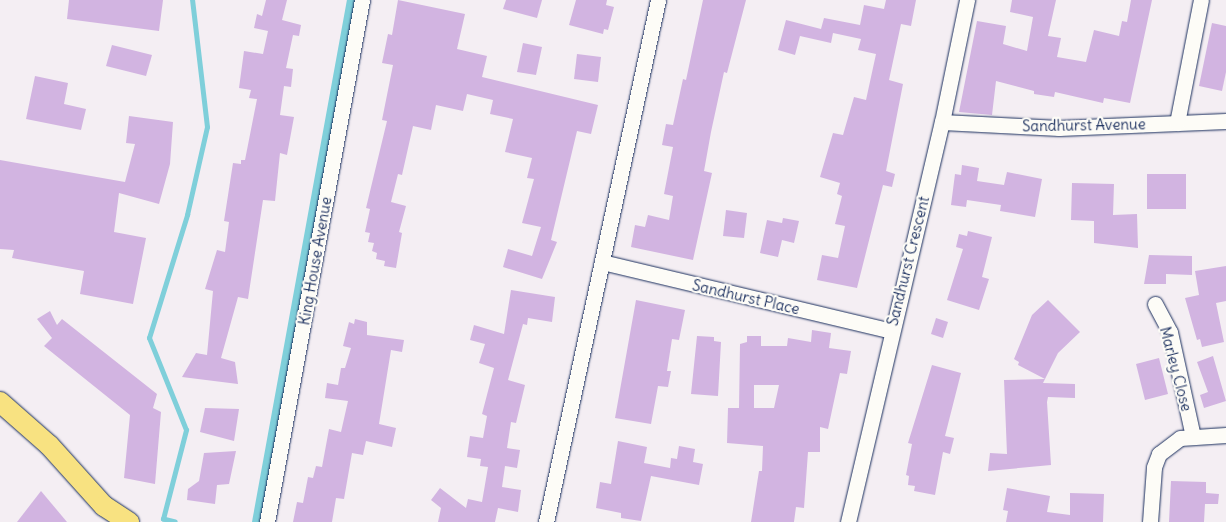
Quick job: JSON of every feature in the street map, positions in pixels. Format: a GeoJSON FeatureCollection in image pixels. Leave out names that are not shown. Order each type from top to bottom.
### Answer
{"type":"FeatureCollection","features":[{"type":"Feature","properties":{"kind":"main road"},"geometry":{"type":"LineString","coordinates":[[0,402],[49,445],[104,506],[129,522]]}},
{"type":"Feature","properties":{"kind":"street","name":"King House Avenue"},"geometry":{"type":"LineString","coordinates":[[267,522],[362,0]]}},
{"type":"Feature","properties":{"kind":"street"},"geometry":{"type":"LineString","coordinates":[[546,522],[658,0]]}},
{"type":"Feature","properties":{"kind":"street","name":"Sandhurst Crescent"},"geometry":{"type":"LineString","coordinates":[[848,522],[891,331],[942,122],[967,0]]}},
{"type":"Feature","properties":{"kind":"street"},"geometry":{"type":"LineString","coordinates":[[1177,123],[1201,0]]}},
{"type":"Feature","properties":{"kind":"street","name":"Sandhurst Avenue"},"geometry":{"type":"LineString","coordinates":[[942,122],[1059,128],[1226,121]]}},
{"type":"Feature","properties":{"kind":"street","name":"Sandhurst Place"},"geometry":{"type":"LineString","coordinates":[[602,262],[891,331]]}},
{"type":"Feature","properties":{"kind":"street","name":"Marley Close"},"geometry":{"type":"LineString","coordinates":[[1154,304],[1170,332],[1193,437]]}},
{"type":"Feature","properties":{"kind":"street"},"geometry":{"type":"LineString","coordinates":[[1150,522],[1154,467],[1159,454],[1180,438],[1226,435]]}},
{"type":"Feature","properties":{"kind":"building"},"geometry":{"type":"Polygon","coordinates":[[[69,0],[163,0],[159,31],[67,19],[69,0]]]}},
{"type":"Feature","properties":{"kind":"building"},"geometry":{"type":"Polygon","coordinates":[[[266,0],[287,0],[282,20],[301,25],[299,36],[293,35],[286,68],[293,69],[291,87],[284,86],[280,115],[294,117],[287,155],[280,153],[275,201],[263,200],[248,299],[238,297],[221,358],[235,362],[238,384],[182,377],[196,353],[207,355],[213,291],[205,289],[217,250],[225,252],[229,222],[224,221],[233,163],[241,164],[241,160],[245,160],[257,99],[249,98],[251,90],[239,88],[244,51],[263,54],[268,31],[254,28],[257,14],[262,16],[266,0]]]}},
{"type":"Feature","properties":{"kind":"building"},"geometry":{"type":"Polygon","coordinates":[[[398,0],[465,14],[457,49],[487,56],[482,77],[598,105],[591,134],[577,131],[551,240],[557,242],[542,279],[503,267],[508,249],[532,256],[541,227],[522,223],[534,179],[527,178],[532,158],[505,152],[513,119],[490,114],[493,100],[467,94],[463,111],[436,105],[431,130],[413,126],[402,175],[398,174],[391,202],[406,206],[399,232],[402,233],[396,268],[384,266],[385,261],[376,259],[377,253],[372,251],[374,243],[368,242],[370,233],[365,232],[370,209],[366,208],[387,121],[382,120],[393,65],[382,63],[388,34],[392,35],[398,0]]]}},
{"type":"Feature","properties":{"kind":"building"},"geometry":{"type":"Polygon","coordinates":[[[506,0],[542,0],[537,18],[503,9],[506,0]]]}},
{"type":"Feature","properties":{"kind":"building"},"geometry":{"type":"Polygon","coordinates":[[[576,0],[607,0],[606,5],[614,7],[608,30],[604,29],[603,34],[569,25],[576,0]]]}},
{"type":"Feature","properties":{"kind":"building"},"geometry":{"type":"Polygon","coordinates":[[[703,0],[746,0],[727,73],[724,72],[711,132],[704,171],[712,173],[693,260],[631,247],[635,225],[645,227],[648,215],[669,220],[673,196],[664,194],[673,147],[662,145],[666,124],[673,125],[683,79],[686,80],[703,0]]]}},
{"type":"Feature","properties":{"kind":"building"},"geometry":{"type":"Polygon","coordinates":[[[886,0],[916,0],[911,26],[901,24],[889,80],[903,84],[886,171],[895,174],[892,187],[883,185],[857,288],[817,280],[822,255],[838,258],[845,226],[835,224],[842,196],[837,194],[840,183],[820,177],[833,133],[843,135],[854,97],[866,100],[876,54],[858,50],[861,39],[833,33],[831,43],[800,36],[795,55],[778,50],[786,20],[821,29],[824,18],[860,25],[864,5],[884,9],[886,0]]]}},
{"type":"Feature","properties":{"kind":"building"},"geometry":{"type":"Polygon","coordinates":[[[1012,0],[1056,0],[1048,36],[1061,38],[1057,57],[1086,62],[1094,30],[1119,36],[1122,21],[1127,22],[1131,0],[1152,0],[1130,103],[1104,98],[1103,103],[1055,92],[1054,97],[1034,94],[1034,91],[996,81],[992,115],[959,112],[977,21],[1006,26],[1003,44],[1027,51],[1033,17],[1010,12],[1012,0]]]}},
{"type":"Feature","properties":{"kind":"building"},"geometry":{"type":"Polygon","coordinates":[[[1212,23],[1226,26],[1226,72],[1222,91],[1199,86],[1212,23]]]}},
{"type":"Feature","properties":{"kind":"building"},"geometry":{"type":"Polygon","coordinates":[[[523,43],[542,47],[536,75],[517,72],[523,43]]]}},
{"type":"Feature","properties":{"kind":"building"},"geometry":{"type":"Polygon","coordinates":[[[112,45],[152,55],[146,76],[106,66],[112,45]]]}},
{"type":"Feature","properties":{"kind":"building"},"geometry":{"type":"Polygon","coordinates":[[[577,54],[601,57],[598,82],[574,79],[577,54]]]}},
{"type":"Feature","properties":{"kind":"building"},"geometry":{"type":"Polygon","coordinates":[[[35,76],[68,83],[64,104],[86,109],[81,130],[26,119],[35,76]]]}},
{"type":"Feature","properties":{"kind":"building"},"geometry":{"type":"Polygon","coordinates":[[[129,116],[173,122],[170,164],[159,204],[119,193],[114,232],[146,238],[133,304],[80,294],[84,271],[12,258],[14,250],[0,249],[0,160],[125,182],[135,144],[126,143],[129,116]]]}},
{"type":"Feature","properties":{"kind":"building"},"geometry":{"type":"Polygon","coordinates":[[[962,165],[979,168],[977,181],[1004,185],[1007,172],[1042,179],[1035,217],[1000,211],[1001,205],[967,200],[966,207],[951,205],[955,174],[961,175],[962,165]]]}},
{"type":"Feature","properties":{"kind":"building"},"geometry":{"type":"Polygon","coordinates":[[[1147,174],[1186,174],[1186,209],[1147,209],[1147,174]]]}},
{"type":"Feature","properties":{"kind":"building"},"geometry":{"type":"Polygon","coordinates":[[[1072,183],[1114,184],[1113,215],[1137,214],[1138,248],[1094,243],[1094,221],[1071,220],[1072,183]]]}},
{"type":"Feature","properties":{"kind":"building"},"geometry":{"type":"Polygon","coordinates":[[[726,210],[747,213],[744,238],[723,236],[726,210]]]}},
{"type":"Feature","properties":{"kind":"building"},"geometry":{"type":"Polygon","coordinates":[[[783,218],[799,221],[794,243],[782,240],[778,257],[760,253],[767,220],[782,223],[783,218]]]}},
{"type":"Feature","properties":{"kind":"building"},"geometry":{"type":"Polygon","coordinates":[[[968,231],[992,237],[982,277],[989,279],[979,310],[947,300],[963,249],[956,247],[959,234],[967,236],[968,231]]]}},
{"type":"Feature","properties":{"kind":"building"},"geometry":{"type":"Polygon","coordinates":[[[1149,255],[1192,256],[1192,275],[1166,274],[1166,284],[1144,284],[1149,255]]]}},
{"type":"Feature","properties":{"kind":"building"},"geometry":{"type":"Polygon","coordinates":[[[1226,266],[1226,301],[1216,303],[1224,342],[1202,347],[1200,339],[1197,340],[1185,298],[1199,295],[1195,271],[1226,266]]]}},
{"type":"Feature","properties":{"kind":"building"},"geometry":{"type":"Polygon","coordinates":[[[511,290],[555,297],[552,322],[528,318],[527,325],[523,324],[508,380],[525,385],[516,423],[511,422],[507,448],[520,450],[517,468],[505,466],[502,487],[521,490],[518,512],[498,508],[495,522],[438,522],[441,508],[431,500],[440,488],[466,508],[468,499],[482,502],[488,467],[480,466],[481,459],[467,457],[470,436],[483,438],[487,416],[482,414],[494,368],[479,363],[485,344],[470,340],[474,325],[504,334],[511,290]]]}},
{"type":"Feature","properties":{"kind":"building"},"geometry":{"type":"Polygon","coordinates":[[[636,300],[685,310],[679,340],[672,339],[667,371],[671,371],[668,387],[658,386],[651,424],[615,418],[636,300]]]}},
{"type":"Feature","properties":{"kind":"building"},"geometry":{"type":"Polygon","coordinates":[[[1048,300],[1080,332],[1058,353],[1045,379],[1018,365],[1019,362],[1014,359],[1032,315],[1048,300]]]}},
{"type":"Feature","properties":{"kind":"building"},"geometry":{"type":"Polygon","coordinates":[[[50,311],[57,325],[62,319],[157,394],[153,408],[161,412],[155,484],[124,478],[130,415],[44,346],[52,338],[37,319],[50,311]]]}},
{"type":"Feature","properties":{"kind":"building"},"geometry":{"type":"Polygon","coordinates":[[[936,318],[948,322],[943,338],[931,334],[936,318]]]}},
{"type":"Feature","properties":{"kind":"building"},"geometry":{"type":"Polygon","coordinates":[[[355,319],[367,322],[367,335],[404,340],[402,352],[391,350],[379,424],[396,428],[392,447],[366,441],[363,455],[352,453],[344,499],[336,498],[332,522],[293,522],[297,502],[303,503],[308,477],[313,478],[316,466],[322,467],[329,429],[341,432],[348,401],[325,398],[327,383],[338,385],[341,368],[345,368],[351,348],[343,346],[349,322],[354,324],[355,319]]]}},
{"type":"Feature","properties":{"kind":"building"},"geometry":{"type":"Polygon","coordinates":[[[812,330],[831,333],[829,348],[851,351],[847,374],[840,373],[828,429],[820,427],[820,452],[808,452],[804,508],[796,507],[794,522],[751,522],[759,471],[762,471],[763,446],[727,443],[728,408],[739,408],[740,344],[747,342],[747,336],[761,336],[761,346],[787,346],[788,338],[811,342],[812,330]],[[754,385],[754,408],[774,408],[779,385],[754,385]]]}},
{"type":"Feature","properties":{"kind":"building"},"geometry":{"type":"Polygon","coordinates":[[[697,336],[714,337],[714,341],[721,342],[718,396],[691,394],[697,336]]]}},
{"type":"Feature","properties":{"kind":"building"},"geometry":{"type":"Polygon","coordinates":[[[1213,356],[1226,401],[1204,408],[1200,395],[1208,392],[1197,362],[1213,356]]]}},
{"type":"Feature","properties":{"kind":"building"},"geometry":{"type":"Polygon","coordinates":[[[1159,358],[1168,394],[1145,400],[1136,364],[1159,358]]]}},
{"type":"Feature","properties":{"kind":"building"},"geometry":{"type":"Polygon","coordinates":[[[932,365],[961,373],[945,436],[954,438],[950,454],[943,452],[935,495],[914,491],[915,486],[908,485],[909,476],[906,475],[912,444],[908,443],[932,365]]]}},
{"type":"Feature","properties":{"kind":"building"},"geometry":{"type":"Polygon","coordinates":[[[1045,379],[1043,383],[1075,384],[1075,398],[1048,397],[1051,465],[988,471],[990,453],[1007,454],[1004,380],[1045,379]]]}},
{"type":"Feature","properties":{"kind":"building"},"geometry":{"type":"Polygon","coordinates":[[[205,408],[239,409],[234,441],[200,432],[205,408]]]}},
{"type":"Feature","properties":{"kind":"building"},"geometry":{"type":"Polygon","coordinates":[[[618,441],[647,447],[644,463],[670,468],[671,458],[677,459],[679,446],[695,449],[693,462],[703,464],[699,485],[651,476],[641,521],[621,518],[621,513],[596,508],[600,482],[611,484],[618,441]]]}},
{"type":"Feature","properties":{"kind":"building"},"geometry":{"type":"Polygon","coordinates":[[[236,451],[229,484],[217,485],[215,504],[187,500],[188,489],[199,481],[204,453],[236,451]]]}},
{"type":"Feature","properties":{"kind":"building"},"geometry":{"type":"Polygon","coordinates":[[[1171,481],[1206,482],[1206,493],[1219,494],[1218,504],[1205,504],[1204,522],[1169,522],[1171,481]]]}},
{"type":"Feature","properties":{"kind":"building"},"geometry":{"type":"Polygon","coordinates":[[[1007,488],[1050,496],[1047,512],[1070,515],[1070,493],[1104,494],[1103,522],[1006,522],[1008,511],[1003,510],[1007,488]]]}},
{"type":"Feature","properties":{"kind":"building"},"geometry":{"type":"Polygon","coordinates":[[[41,491],[67,522],[17,522],[41,491]]]}},
{"type":"Feature","properties":{"kind":"waterway"},"geometry":{"type":"LineString","coordinates":[[175,522],[163,519],[186,430],[149,338],[187,215],[207,127],[192,0]]}},
{"type":"Feature","properties":{"kind":"waterway"},"geometry":{"type":"LineString","coordinates":[[259,522],[354,0]]}}]}
